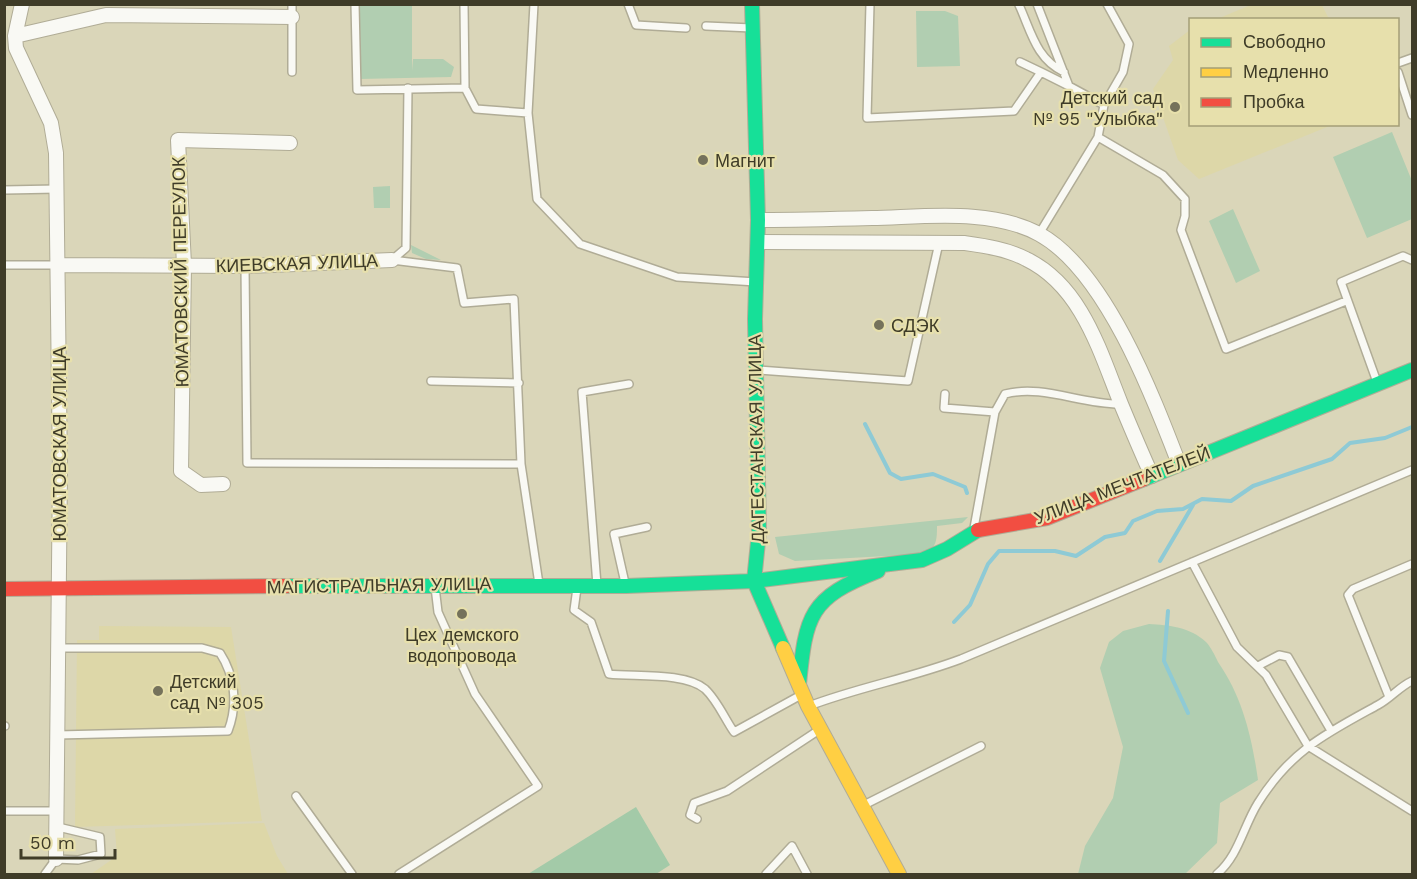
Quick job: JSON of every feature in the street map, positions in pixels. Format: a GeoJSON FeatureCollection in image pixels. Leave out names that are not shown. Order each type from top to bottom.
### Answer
{"type":"FeatureCollection","features":[{"type":"Feature","properties":{"kind":"street"},"geometry":{"type":"LineString","coordinates":[[12,44],[22,4]]}},
{"type":"Feature","properties":{"kind":"street","name":"ДАГЕСТАНСКАЯ УЛИЦА"},"geometry":{"type":"LineString","coordinates":[[752,4],[758,220],[756,369],[759,532],[754,581],[803,695],[899,874]]}},
{"type":"Feature","properties":{"kind":"street"},"geometry":{"type":"LineString","coordinates":[[12,44],[106,15],[292,11]]}},
{"type":"Feature","properties":{"kind":"street","name":"ЮМАТОВСКАЯ УЛИЦА"},"geometry":{"type":"LineString","coordinates":[[12,44],[51,123],[56,153],[60,470],[56,859]]}},
{"type":"Feature","properties":{"kind":"street","name":"ЮМАТОВСКИЙ ПЕРЕУЛОК"},"geometry":{"type":"LineString","coordinates":[[223,484],[201,485],[181,471],[184,265],[178,140],[290,143]]}},
{"type":"Feature","properties":{"kind":"street"},"geometry":{"type":"LineString","coordinates":[[758,220],[978,218],[1011,224],[1039,234],[1055,246],[1091,283],[1120,328],[1179,464]]}},
{"type":"Feature","properties":{"kind":"street"},"geometry":{"type":"LineString","coordinates":[[758,242],[939,243],[995,248],[1026,259],[1051,275],[1077,305],[1099,345],[1152,476]]}},
{"type":"Feature","properties":{"kind":"street","name":"КИЕВСКАЯ УЛИЦА"},"geometry":{"type":"LineString","coordinates":[[59,266],[245,266],[392,260]]}},
{"type":"Feature","properties":{"kind":"street","name":"УЛИЦА МЕЧТАТЕЛЕЙ"},"geometry":{"type":"LineString","coordinates":[[754,581],[922,560],[948,549],[974,531],[1001,524],[1047,518],[1413,370]]}},
{"type":"Feature","properties":{"kind":"street"},"geometry":{"type":"LineString","coordinates":[[803,695],[805,630],[813,611],[827,599],[866,576],[902,562]]}},
{"type":"Feature","properties":{"kind":"street","name":"МАГИСТРАЛЬНАЯ УЛИЦА"},"geometry":{"type":"LineString","coordinates":[[4,589],[435,584],[626,586],[754,581]]}},
{"type":"Feature","properties":{"kind":"lane"},"geometry":{"type":"LineString","coordinates":[[356,4],[357,90],[465,88]]}},
{"type":"Feature","properties":{"kind":"lane"},"geometry":{"type":"LineString","coordinates":[[465,4],[465,88],[477,110],[528,113]]}},
{"type":"Feature","properties":{"kind":"lane"},"geometry":{"type":"LineString","coordinates":[[534,4],[528,113],[537,199],[580,244],[677,277],[756,282]]}},
{"type":"Feature","properties":{"kind":"lane"},"geometry":{"type":"LineString","coordinates":[[628,4],[636,25],[686,28]]}},
{"type":"Feature","properties":{"kind":"lane"},"geometry":{"type":"LineString","coordinates":[[870,4],[867,118],[1014,111],[1041,72]]}},
{"type":"Feature","properties":{"kind":"lane"},"geometry":{"type":"LineString","coordinates":[[1019,4],[1042,57],[1049,65],[1064,72]]}},
{"type":"Feature","properties":{"kind":"lane"},"geometry":{"type":"LineString","coordinates":[[1037,4],[1070,86]]}},
{"type":"Feature","properties":{"kind":"lane"},"geometry":{"type":"LineString","coordinates":[[1039,234],[1098,137],[1104,105],[1123,72],[1129,44],[1107,4]]}},
{"type":"Feature","properties":{"kind":"lane"},"geometry":{"type":"LineString","coordinates":[[292,11],[292,72]]}},
{"type":"Feature","properties":{"kind":"lane"},"geometry":{"type":"LineString","coordinates":[[706,26],[752,28]]}},
{"type":"Feature","properties":{"kind":"lane"},"geometry":{"type":"LineString","coordinates":[[1020,62],[1104,105]]}},
{"type":"Feature","properties":{"kind":"lane"},"geometry":{"type":"LineString","coordinates":[[1399,75],[1413,115]]}},
{"type":"Feature","properties":{"kind":"lane"},"geometry":{"type":"LineString","coordinates":[[392,260],[406,248],[408,88]]}},
{"type":"Feature","properties":{"kind":"lane"},"geometry":{"type":"LineString","coordinates":[[1098,137],[1163,175],[1185,199],[1185,216],[1181,230],[1226,349],[1346,301]]}},
{"type":"Feature","properties":{"kind":"lane"},"geometry":{"type":"LineString","coordinates":[[4,190],[57,189]]}},
{"type":"Feature","properties":{"kind":"lane"},"geometry":{"type":"LineString","coordinates":[[756,369],[909,381],[939,243]]}},
{"type":"Feature","properties":{"kind":"lane"},"geometry":{"type":"LineString","coordinates":[[1378,385],[1341,282],[1403,256],[1413,260]]}},
{"type":"Feature","properties":{"kind":"lane"},"geometry":{"type":"LineString","coordinates":[[392,260],[457,268],[464,303],[514,299],[521,464],[539,585]]}},
{"type":"Feature","properties":{"kind":"lane"},"geometry":{"type":"LineString","coordinates":[[4,265],[59,266]]}},
{"type":"Feature","properties":{"kind":"lane"},"geometry":{"type":"LineString","coordinates":[[245,266],[247,463],[521,464]]}},
{"type":"Feature","properties":{"kind":"lane"},"geometry":{"type":"LineString","coordinates":[[431,381],[519,383]]}},
{"type":"Feature","properties":{"kind":"lane"},"geometry":{"type":"LineString","coordinates":[[597,585],[582,392],[629,384]]}},
{"type":"Feature","properties":{"kind":"lane"},"geometry":{"type":"LineString","coordinates":[[974,531],[995,412],[1005,394],[1042,392],[1104,404],[1121,404]]}},
{"type":"Feature","properties":{"kind":"lane"},"geometry":{"type":"LineString","coordinates":[[945,394],[944,408],[995,412]]}},
{"type":"Feature","properties":{"kind":"lane"},"geometry":{"type":"LineString","coordinates":[[577,585],[574,610],[591,622],[609,674],[653,676],[689,682],[705,689],[734,732],[803,695],[856,688],[907,677],[954,661],[1413,470]]}},
{"type":"Feature","properties":{"kind":"lane"},"geometry":{"type":"LineString","coordinates":[[626,586],[614,534],[647,527]]}},
{"type":"Feature","properties":{"kind":"lane"},"geometry":{"type":"LineString","coordinates":[[1192,562],[1237,647],[1258,666],[1269,680],[1308,746],[1413,811]]}},
{"type":"Feature","properties":{"kind":"lane"},"geometry":{"type":"LineString","coordinates":[[1389,697],[1348,595],[1353,589],[1413,564]]}},
{"type":"Feature","properties":{"kind":"lane"},"geometry":{"type":"LineString","coordinates":[[399,874],[538,786],[475,694],[438,612],[435,584]]}},
{"type":"Feature","properties":{"kind":"lane"},"geometry":{"type":"LineString","coordinates":[[57,648],[202,648],[220,653],[230,669],[235,714],[228,731],[57,735]]}},
{"type":"Feature","properties":{"kind":"lane"},"geometry":{"type":"LineString","coordinates":[[1258,666],[1279,655],[1288,657],[1330,729]]}},
{"type":"Feature","properties":{"kind":"lane"},"geometry":{"type":"LineString","coordinates":[[1217,874],[1239,846],[1264,794],[1308,746],[1330,729],[1389,697],[1400,687],[1413,681]]}},
{"type":"Feature","properties":{"kind":"lane"},"geometry":{"type":"LineString","coordinates":[[697,819],[690,815],[694,803],[727,791],[822,729]]}},
{"type":"Feature","properties":{"kind":"lane"},"geometry":{"type":"LineString","coordinates":[[862,806],[981,746]]}},
{"type":"Feature","properties":{"kind":"lane"},"geometry":{"type":"LineString","coordinates":[[296,796],[352,874]]}},
{"type":"Feature","properties":{"kind":"lane"},"geometry":{"type":"LineString","coordinates":[[4,811],[58,811]]}},
{"type":"Feature","properties":{"kind":"lane"},"geometry":{"type":"LineString","coordinates":[[45,874],[56,859],[78,860],[101,854],[100,837],[58,827]]}},
{"type":"Feature","properties":{"kind":"lane"},"geometry":{"type":"LineString","coordinates":[[766,874],[792,846],[807,874]]}},
{"type":"Feature","properties":{"kind":"shaded area"},"geometry":{"type":"Polygon","coordinates":[[[1253,4],[1322,5],[1328,18],[1219,18],[1253,4]]]}},
{"type":"Feature","properties":{"kind":"shaded area","name":"Детский сад № 95 \"Улыбка\""},"geometry":{"type":"Polygon","coordinates":[[[1189,31],[1189,126],[1330,126],[1199,179],[1178,160],[1153,89],[1173,60],[1169,46],[1189,31]]]}},
{"type":"Feature","properties":{"kind":"shaded area","name":"Детский сад № 305"},"geometry":{"type":"Polygon","coordinates":[[[99,626],[231,627],[262,821],[75,827],[77,640],[99,640],[99,626]]]}},
{"type":"Feature","properties":{"kind":"shaded area"},"geometry":{"type":"Polygon","coordinates":[[[264,823],[277,856],[288,874],[91,874],[117,856],[115,829],[264,823]]]}},
{"type":"Feature","properties":{"kind":"green space"},"geometry":{"type":"Polygon","coordinates":[[[360,5],[412,5],[412,71],[413,59],[443,59],[454,67],[451,77],[359,79],[360,5]]]}},
{"type":"Feature","properties":{"kind":"green space"},"geometry":{"type":"Polygon","coordinates":[[[916,11],[945,11],[958,16],[960,66],[917,67],[916,11]]]}},
{"type":"Feature","properties":{"kind":"green space"},"geometry":{"type":"Polygon","coordinates":[[[1392,132],[1412,181],[1412,219],[1367,238],[1333,157],[1392,132]]]}},
{"type":"Feature","properties":{"kind":"green space"},"geometry":{"type":"Polygon","coordinates":[[[390,186],[390,208],[374,208],[373,187],[390,186]]]}},
{"type":"Feature","properties":{"kind":"green space"},"geometry":{"type":"Polygon","coordinates":[[[1233,209],[1260,271],[1236,283],[1209,221],[1233,209]]]}},
{"type":"Feature","properties":{"kind":"green space"},"geometry":{"type":"Polygon","coordinates":[[[411,245],[441,260],[426,259],[412,253],[411,245]]]}},
{"type":"Feature","properties":{"kind":"green space"},"geometry":{"type":"Polygon","coordinates":[[[968,517],[962,523],[937,526],[934,546],[923,554],[795,561],[779,554],[775,537],[968,517]]]}},
{"type":"Feature","properties":{"kind":"green space"},"geometry":{"type":"Polygon","coordinates":[[[1149,624],[1186,630],[1200,637],[1210,646],[1240,704],[1253,749],[1258,780],[1220,803],[1217,843],[1185,874],[1078,874],[1085,846],[1113,798],[1123,747],[1100,668],[1109,642],[1123,631],[1149,624]]]}},
{"type":"Feature","properties":{"kind":"green space"},"geometry":{"type":"Polygon","coordinates":[[[636,807],[670,865],[656,874],[528,874],[636,807]]]}},
{"type":"Feature","properties":{"kind":"waterway"},"geometry":{"type":"LineString","coordinates":[[865,424],[890,473],[901,479],[933,474],[965,487],[967,493]]}},
{"type":"Feature","properties":{"kind":"waterway"},"geometry":{"type":"LineString","coordinates":[[954,622],[970,605],[988,564],[999,551],[1055,551],[1076,556],[1105,537],[1125,533],[1133,521],[1157,511],[1183,509],[1202,499],[1231,501],[1253,486],[1332,459],[1350,443],[1385,438],[1412,427]]}},
{"type":"Feature","properties":{"kind":"waterway"},"geometry":{"type":"LineString","coordinates":[[1160,561],[1193,505]]}},
{"type":"Feature","properties":{"kind":"waterway"},"geometry":{"type":"LineString","coordinates":[[1168,611],[1164,661],[1188,713]]}},
{"type":"Feature","properties":{"kind":"traffic: fast"},"geometry":{"type":"LineString","coordinates":[[752,4],[758,220],[755,319],[759,532],[754,581],[783,648]]}},
{"type":"Feature","properties":{"kind":"traffic: fast"},"geometry":{"type":"LineString","coordinates":[[1144,479],[1412,370]]}},
{"type":"Feature","properties":{"kind":"traffic: fast"},"geometry":{"type":"LineString","coordinates":[[287,586],[626,586],[754,581],[922,560],[947,549],[978,530]]}},
{"type":"Feature","properties":{"kind":"traffic: fast"},"geometry":{"type":"LineString","coordinates":[[799,684],[805,641],[815,612],[838,590],[878,571]]}},
{"type":"Feature","properties":{"kind":"traffic: slow"},"geometry":{"type":"LineString","coordinates":[[783,648],[808,706],[899,874]]}},
{"type":"Feature","properties":{"kind":"traffic: jam"},"geometry":{"type":"LineString","coordinates":[[978,530],[1047,518],[1144,479]]}},
{"type":"Feature","properties":{"kind":"traffic: jam"},"geometry":{"type":"LineString","coordinates":[[4,589],[287,586]]}},
{"type":"Feature","properties":{"kind":"place","name":"Детский сад № 95 \"Улыбка\""},"geometry":{"type":"Point","coordinates":[1175,107]}},
{"type":"Feature","properties":{"kind":"place","name":"Магнит"},"geometry":{"type":"Point","coordinates":[703,160]}},
{"type":"Feature","properties":{"kind":"place","name":"СДЭК"},"geometry":{"type":"Point","coordinates":[879,325]}},
{"type":"Feature","properties":{"kind":"place","name":"Цех демского водопровода"},"geometry":{"type":"Point","coordinates":[462,614]}},
{"type":"Feature","properties":{"kind":"place","name":"Детский сад № 305"},"geometry":{"type":"Point","coordinates":[158,691]}}]}
